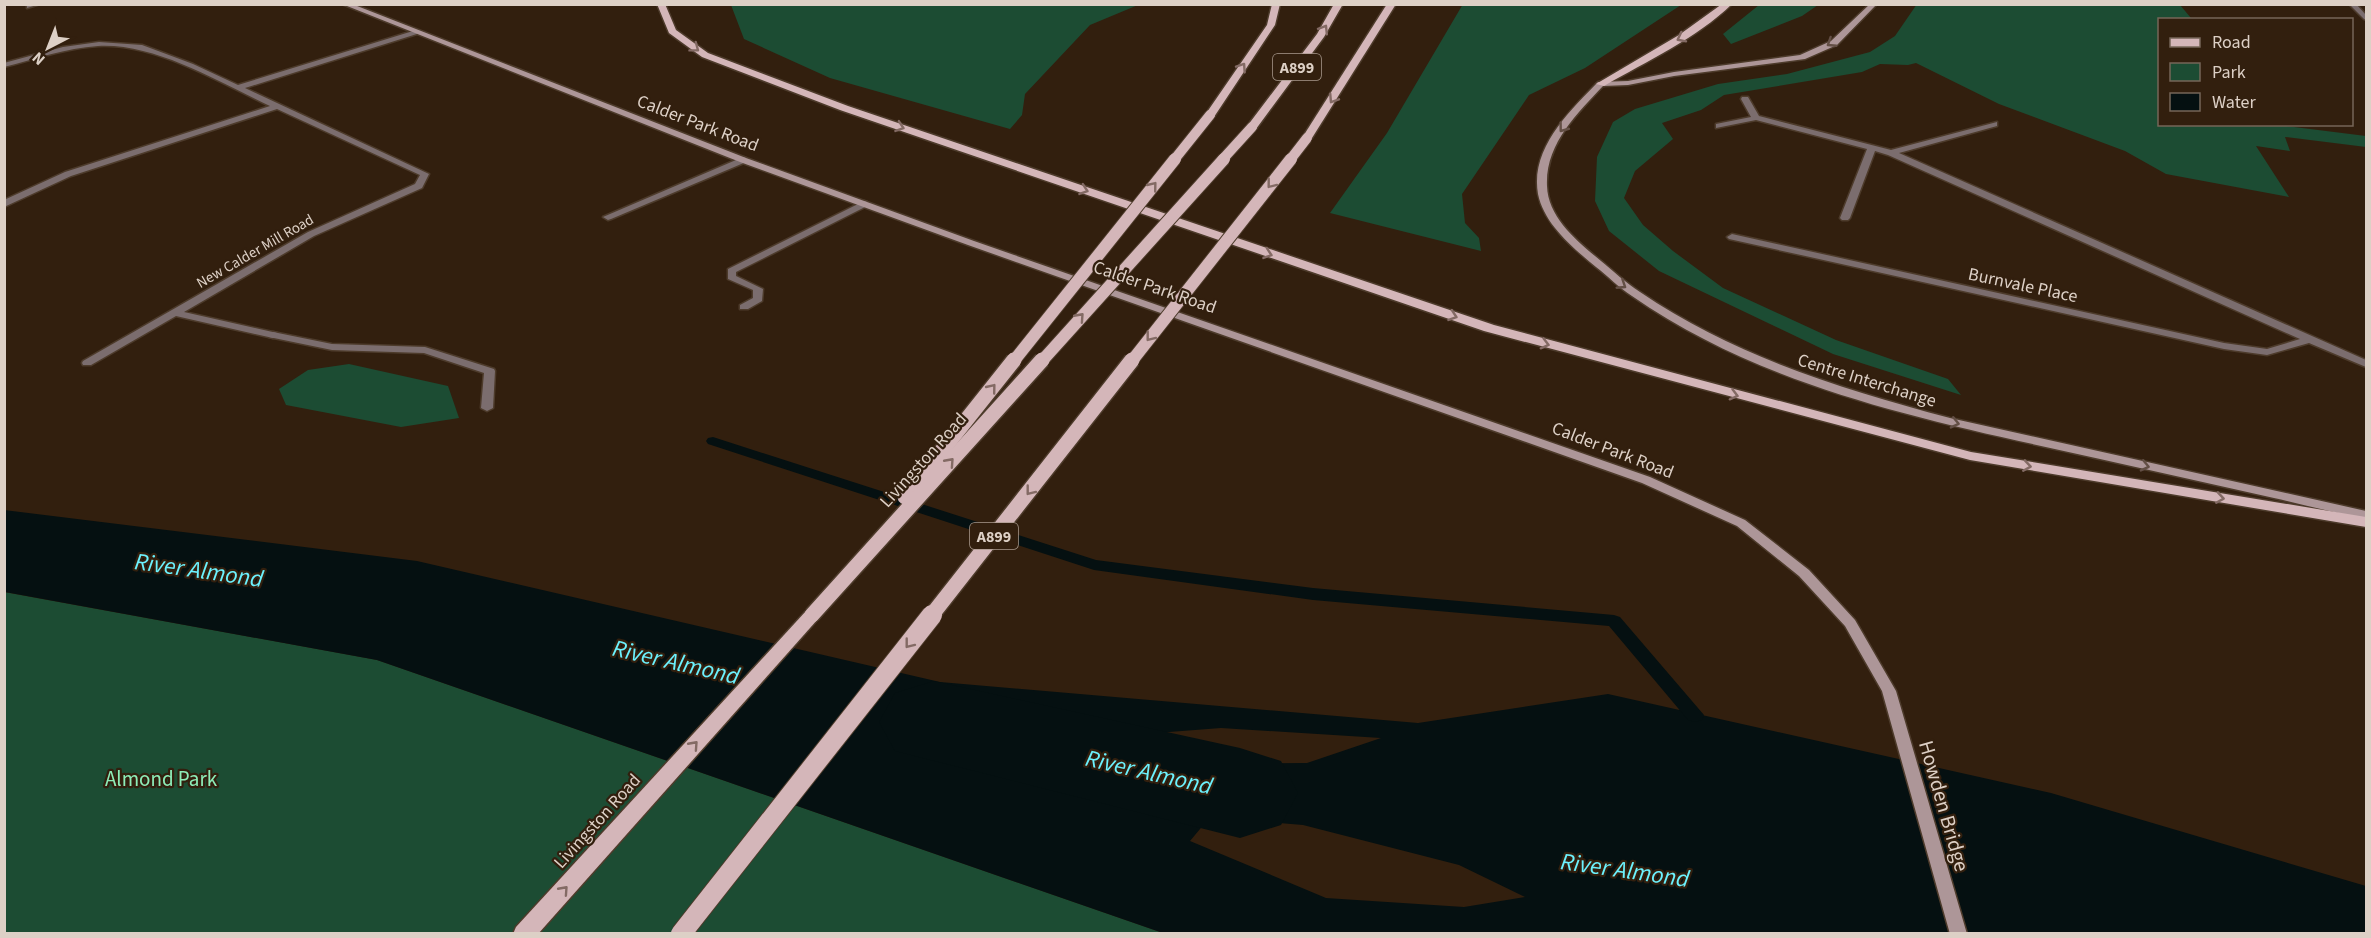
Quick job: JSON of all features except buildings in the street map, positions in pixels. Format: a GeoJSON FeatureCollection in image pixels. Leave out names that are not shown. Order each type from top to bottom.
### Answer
{"type":"FeatureCollection","features":[{"type":"Feature","properties":{"kind":"main road","name":"Calder Park Road"},"geometry":{"type":"LineString","coordinates":[[345,4],[864,204],[1646,480],[1741,523],[1804,573],[1850,623],[1889,691]]}},
{"type":"Feature","properties":{"kind":"main road"},"geometry":{"type":"LineString","coordinates":[[661,4],[660,7],[672,31],[705,55],[844,108],[1489,328],[1970,456],[2367,522]]}},
{"type":"Feature","properties":{"kind":"main road"},"geometry":{"type":"LineString","coordinates":[[812,615],[1210,115],[1270,25],[1276,4]]}},
{"type":"Feature","properties":{"kind":"main road","name":"Livingston Road"},"geometry":{"type":"LineString","coordinates":[[524,933],[1252,127],[1321,35],[1339,4]]}},
{"type":"Feature","properties":{"kind":"main road","name":"A899"},"geometry":{"type":"LineString","coordinates":[[681,933],[1307,138],[1392,4]]}},
{"type":"Feature","properties":{"kind":"main road"},"geometry":{"type":"LineString","coordinates":[[1387,14],[1400,4]]}},
{"type":"Feature","properties":{"kind":"main road"},"geometry":{"type":"LineString","coordinates":[[1601,84],[1700,28],[1728,4]]}},
{"type":"Feature","properties":{"kind":"main road"},"geometry":{"type":"LineString","coordinates":[[1601,84],[1628,84],[1674,74],[1802,57],[1834,43],[1874,4]]}},
{"type":"Feature","properties":{"kind":"main road","name":"Centre Interchange"},"geometry":{"type":"LineString","coordinates":[[1601,84],[1576,110],[1546,150],[1541,186],[1556,225],[1609,276],[1677,321],[1771,367],[1936,419],[2367,515]]}},
{"type":"Feature","properties":{"kind":"main road","name":"Howden Bridge"},"geometry":{"type":"LineString","coordinates":[[1889,691],[1959,933]]}},
{"type":"Feature","properties":{"kind":"street"},"geometry":{"type":"LineString","coordinates":[[2352,4],[2367,18]]}},
{"type":"Feature","properties":{"kind":"street"},"geometry":{"type":"LineString","coordinates":[[238,88],[416,33]]}},
{"type":"Feature","properties":{"kind":"street","name":"New Calder Mill Road"},"geometry":{"type":"LineString","coordinates":[[4,65],[63,49],[123,44],[142,47],[238,88],[425,174],[419,186],[311,234],[87,363]]}},
{"type":"Feature","properties":{"kind":"street"},"geometry":{"type":"LineString","coordinates":[[1745,99],[1756,118]]}},
{"type":"Feature","properties":{"kind":"street"},"geometry":{"type":"LineString","coordinates":[[4,204],[68,174],[277,106]]}},
{"type":"Feature","properties":{"kind":"street"},"geometry":{"type":"LineString","coordinates":[[1719,126],[1756,118],[1891,153],[2307,340],[2367,364]]}},
{"type":"Feature","properties":{"kind":"street"},"geometry":{"type":"LineString","coordinates":[[1891,153],[1994,124]]}},
{"type":"Feature","properties":{"kind":"street"},"geometry":{"type":"LineString","coordinates":[[1845,218],[1872,147]]}},
{"type":"Feature","properties":{"kind":"street"},"geometry":{"type":"LineString","coordinates":[[608,217],[743,159]]}},
{"type":"Feature","properties":{"kind":"street"},"geometry":{"type":"LineString","coordinates":[[744,307],[758,298],[758,289],[731,277],[731,271],[864,204]]}},
{"type":"Feature","properties":{"kind":"street","name":"Burnvale Place"},"geometry":{"type":"LineString","coordinates":[[1732,237],[2224,346],[2267,352],[2307,340]]}},
{"type":"Feature","properties":{"kind":"street","name":"New Calder Mill Road"},"geometry":{"type":"LineString","coordinates":[[176,313],[332,347],[425,350],[490,371],[488,408]]}},
{"type":"Feature","properties":{"kind":"green space"},"geometry":{"type":"Polygon","coordinates":[[[731,4],[1138,5],[1090,25],[1025,94],[1022,115],[1010,129],[830,78],[744,39],[731,4]]]}},
{"type":"Feature","properties":{"kind":"green space"},"geometry":{"type":"Polygon","coordinates":[[[1463,4],[1681,5],[1585,68],[1529,95],[1462,194],[1465,223],[1479,238],[1481,251],[1330,213],[1387,133],[1463,4]]]}},
{"type":"Feature","properties":{"kind":"green space"},"geometry":{"type":"Polygon","coordinates":[[[1917,4],[2180,5],[2191,18],[2158,18],[2158,126],[2287,126],[2366,136],[2366,147],[2285,137],[2290,151],[2256,146],[2289,197],[2166,174],[2125,151],[1999,104],[1916,63],[1880,64],[1862,72],[1724,95],[1701,110],[1662,123],[1673,139],[1635,171],[1624,198],[1643,225],[1673,251],[1723,288],[1836,340],[1948,379],[1961,395],[1833,354],[1659,271],[1609,231],[1595,201],[1597,157],[1613,122],[1635,109],[1718,84],[1787,74],[1870,52],[1895,36],[1917,4]]]}},
{"type":"Feature","properties":{"kind":"green space"},"geometry":{"type":"Polygon","coordinates":[[[1759,5],[1818,5],[1802,16],[1731,44],[1723,34],[1759,5]]]}},
{"type":"Feature","properties":{"kind":"green space"},"geometry":{"type":"Polygon","coordinates":[[[349,364],[448,386],[459,418],[401,427],[286,405],[279,389],[308,370],[349,364]]]}},
{"type":"Feature","properties":{"kind":"green space","name":"Almond Park"},"geometry":{"type":"Polygon","coordinates":[[[4,592],[377,660],[1163,933],[5,933],[4,592]]]}},
{"type":"Feature","properties":{"kind":"water"},"geometry":{"type":"Polygon","coordinates":[[[4,510],[417,561],[940,682],[1418,723],[1608,694],[2051,793],[2366,886],[2366,933],[1163,933],[377,660],[5,592],[4,510]],[[1221,728],[1091,738],[1011,765],[1307,763],[1381,738],[1221,728]],[[1210,817],[1190,841],[1326,898],[1464,907],[1525,897],[1459,865],[1303,825],[1210,817]]]}},
{"type":"Feature","properties":{"kind":"waterway"},"geometry":{"type":"LineString","coordinates":[[713,441],[1094,565],[1313,594],[1614,621],[1695,715]]}},
{"type":"Feature","properties":{"kind":"waterway","name":"River Almond"},"geometry":{"type":"LineString","coordinates":[[934,722],[1240,793]]}}]}
